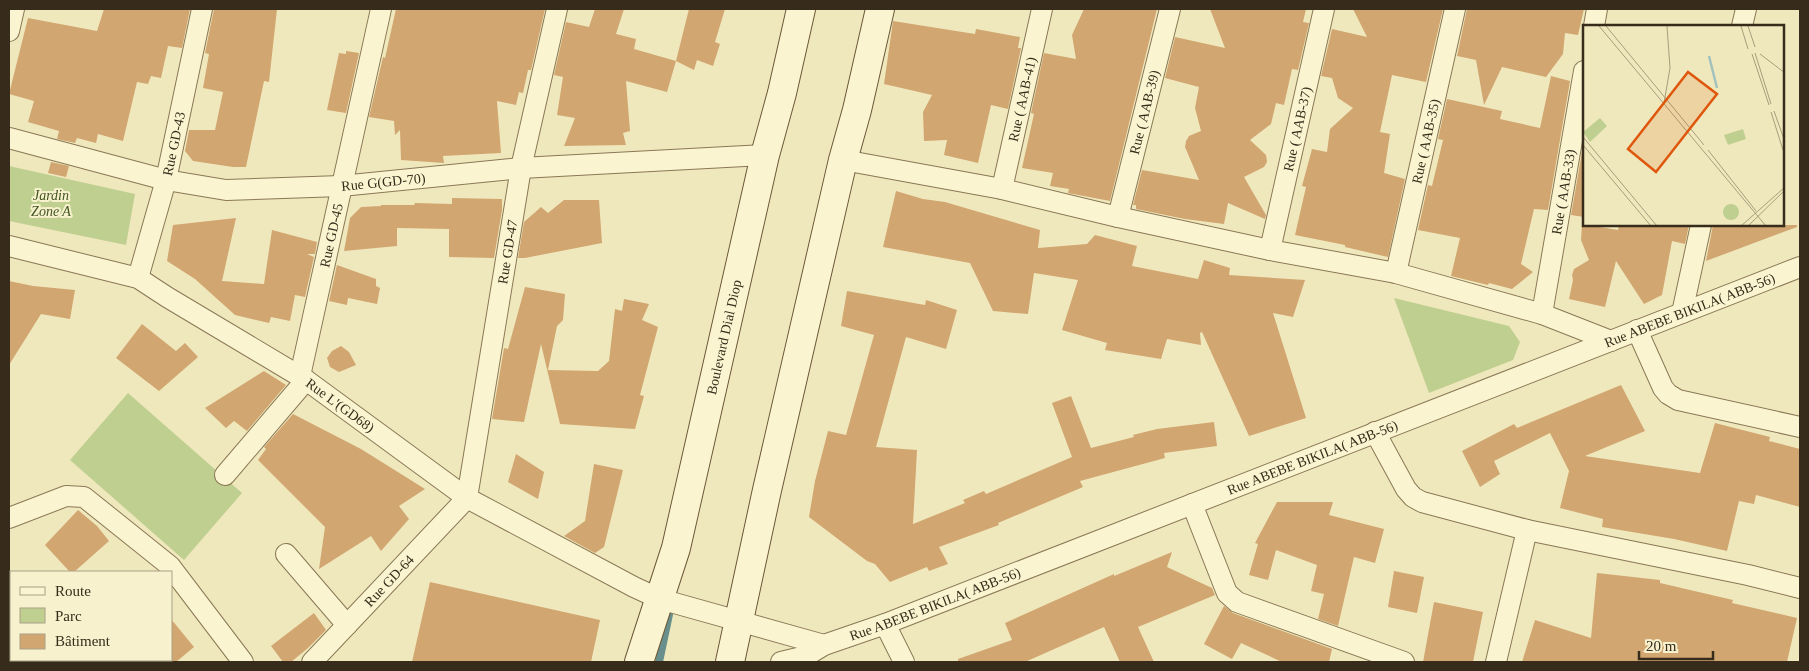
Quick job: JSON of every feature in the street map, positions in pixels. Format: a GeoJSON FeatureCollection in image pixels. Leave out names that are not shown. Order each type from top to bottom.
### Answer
{"type":"FeatureCollection","features":[{"type":"Feature","properties":{"kind":"main road","name":"Boulevard Dial Diop"},"geometry":{"type":"LineString","coordinates":[[639,662],[676,548],[800,9]]}},
{"type":"Feature","properties":{"kind":"main road"},"geometry":{"type":"LineString","coordinates":[[730,662],[843,160],[857,110],[880,9]]}},
{"type":"Feature","properties":{"kind":"street"},"geometry":{"type":"LineString","coordinates":[[9,31],[14,9]]}},
{"type":"Feature","properties":{"kind":"street","name":"Rue GD-43"},"geometry":{"type":"LineString","coordinates":[[138,278],[166,180],[202,9]]}},
{"type":"Feature","properties":{"kind":"street","name":"Rue GD-45"},"geometry":{"type":"LineString","coordinates":[[303,378],[342,186],[381,9]]}},
{"type":"Feature","properties":{"kind":"street","name":"Rue GD-47"},"geometry":{"type":"LineString","coordinates":[[467,498],[521,168],[556,9]]}},
{"type":"Feature","properties":{"kind":"street","name":"Rue ( AAB-41)"},"geometry":{"type":"LineString","coordinates":[[1002,189],[1042,9]]}},
{"type":"Feature","properties":{"kind":"street","name":"Rue ( AAB-39)"},"geometry":{"type":"LineString","coordinates":[[1118,217],[1170,9]]}},
{"type":"Feature","properties":{"kind":"street","name":"Rue ( AAB-37)"},"geometry":{"type":"LineString","coordinates":[[1270,250],[1324,9]]}},
{"type":"Feature","properties":{"kind":"street","name":"Rue ( AAB-35)"},"geometry":{"type":"LineString","coordinates":[[1396,273],[1455,9]]}},
{"type":"Feature","properties":{"kind":"street"},"geometry":{"type":"LineString","coordinates":[[1594,25],[1597,9]]}},
{"type":"Feature","properties":{"kind":"street"},"geometry":{"type":"LineString","coordinates":[[1742,25],[1746,9]]}},
{"type":"Feature","properties":{"kind":"street","name":"Rue ( AAB-33)"},"geometry":{"type":"LineString","coordinates":[[1542,314],[1583,77]]}},
{"type":"Feature","properties":{"kind":"street","name":"Rue G(GD-70)"},"geometry":{"type":"LineString","coordinates":[[9,138],[166,180],[226,190],[342,186],[521,168],[765,155]]}},
{"type":"Feature","properties":{"kind":"street"},"geometry":{"type":"LineString","coordinates":[[843,160],[1002,189],[1118,217],[1270,250],[1396,273],[1542,314],[1611,341]]}},
{"type":"Feature","properties":{"kind":"street"},"geometry":{"type":"LineString","coordinates":[[1682,313],[1701,226]]}},
{"type":"Feature","properties":{"kind":"street","name":"Rue L'(GD68)"},"geometry":{"type":"LineString","coordinates":[[9,246],[138,278],[303,378],[467,498],[660,599]]}},
{"type":"Feature","properties":{"kind":"street","name":"Rue ABEBE BIKILA( ABB-56)"},"geometry":{"type":"LineString","coordinates":[[780,662],[806,656],[824,645],[885,624],[1800,267]]}},
{"type":"Feature","properties":{"kind":"street"},"geometry":{"type":"LineString","coordinates":[[1637,330],[1663,388],[1668,394],[1678,400],[1800,427]]}},
{"type":"Feature","properties":{"kind":"street"},"geometry":{"type":"LineString","coordinates":[[225,475],[303,378]]}},
{"type":"Feature","properties":{"kind":"street"},"geometry":{"type":"LineString","coordinates":[[1376,432],[1406,489],[1413,497],[1422,502],[1527,530],[1748,575],[1800,588]]}},
{"type":"Feature","properties":{"kind":"street"},"geometry":{"type":"LineString","coordinates":[[9,518],[66,496],[84,497],[170,566],[242,662]]}},
{"type":"Feature","properties":{"kind":"street","name":"Rue GD-64"},"geometry":{"type":"LineString","coordinates":[[312,662],[467,498]]}},
{"type":"Feature","properties":{"kind":"street"},"geometry":{"type":"LineString","coordinates":[[1192,504],[1227,593],[1237,602],[1404,662]]}},
{"type":"Feature","properties":{"kind":"street"},"geometry":{"type":"LineString","coordinates":[[1496,662],[1527,530]]}},
{"type":"Feature","properties":{"kind":"street"},"geometry":{"type":"LineString","coordinates":[[286,554],[347,625]]}},
{"type":"Feature","properties":{"kind":"street"},"geometry":{"type":"LineString","coordinates":[[660,599],[824,645]]}},
{"type":"Feature","properties":{"kind":"street"},"geometry":{"type":"LineString","coordinates":[[885,624],[904,662]]}},
{"type":"Feature","properties":{"kind":"green space","name":"Jardin Zone A"},"geometry":{"type":"Polygon","coordinates":[[[9,166],[135,194],[126,245],[9,221],[9,166]]]}},
{"type":"Feature","properties":{"kind":"green space"},"geometry":{"type":"Polygon","coordinates":[[[1394,298],[1509,326],[1520,342],[1513,360],[1429,393],[1394,298]]]}},
{"type":"Feature","properties":{"kind":"green space"},"geometry":{"type":"Polygon","coordinates":[[[128,393],[242,493],[184,560],[70,460],[128,393]]]}},
{"type":"Feature","properties":{"kind":"building"},"geometry":{"type":"Polygon","coordinates":[[[104,9],[190,9],[182,48],[168,46],[161,78],[151,76],[148,84],[137,82],[123,141],[98,134],[96,143],[77,138],[75,143],[57,139],[59,131],[28,122],[34,101],[9,94],[28,18],[97,31],[104,9]]]}},
{"type":"Feature","properties":{"kind":"building"},"geometry":{"type":"Polygon","coordinates":[[[214,9],[277,9],[269,82],[264,81],[246,167],[193,161],[185,151],[189,130],[215,130],[223,92],[203,88],[209,54],[205,53],[214,9]]]}},
{"type":"Feature","properties":{"kind":"building"},"geometry":{"type":"Polygon","coordinates":[[[396,9],[545,9],[531,70],[528,70],[523,93],[519,92],[516,105],[497,101],[501,153],[443,156],[444,163],[401,160],[400,130],[395,135],[394,121],[369,117],[396,9]]]}},
{"type":"Feature","properties":{"kind":"building"},"geometry":{"type":"Polygon","coordinates":[[[595,9],[624,9],[616,34],[636,39],[634,49],[676,61],[667,92],[626,81],[630,131],[623,133],[626,145],[564,146],[575,118],[557,115],[563,77],[554,75],[566,22],[589,27],[595,9]]]}},
{"type":"Feature","properties":{"kind":"building"},"geometry":{"type":"Polygon","coordinates":[[[689,9],[725,9],[715,42],[720,44],[713,66],[697,60],[694,70],[676,61],[689,9]]]}},
{"type":"Feature","properties":{"kind":"building"},"geometry":{"type":"Polygon","coordinates":[[[1084,9],[1157,9],[1110,201],[1068,193],[1069,189],[1050,186],[1053,173],[1022,168],[1034,114],[1031,113],[1044,53],[1076,59],[1072,35],[1084,9]]]}},
{"type":"Feature","properties":{"kind":"building"},"geometry":{"type":"Polygon","coordinates":[[[1210,9],[1306,9],[1303,22],[1309,23],[1298,70],[1292,69],[1284,105],[1276,103],[1271,124],[1250,140],[1266,155],[1267,162],[1264,167],[1244,177],[1266,215],[1265,219],[1228,203],[1224,224],[1185,219],[1136,209],[1136,205],[1133,205],[1142,170],[1199,180],[1185,147],[1189,136],[1201,131],[1195,108],[1199,87],[1165,78],[1175,37],[1225,48],[1210,9]]]}},
{"type":"Feature","properties":{"kind":"building"},"geometry":{"type":"Polygon","coordinates":[[[1353,9],[1443,9],[1426,82],[1392,75],[1380,132],[1390,134],[1384,173],[1405,179],[1388,257],[1345,247],[1345,245],[1295,235],[1306,187],[1302,186],[1312,149],[1327,152],[1330,129],[1353,108],[1338,98],[1332,78],[1321,76],[1332,29],[1367,37],[1353,9]]]}},
{"type":"Feature","properties":{"kind":"building"},"geometry":{"type":"Polygon","coordinates":[[[1467,9],[1584,9],[1578,35],[1565,33],[1563,54],[1546,77],[1502,67],[1484,105],[1476,60],[1457,56],[1467,9]]]}},
{"type":"Feature","properties":{"kind":"building"},"geometry":{"type":"Polygon","coordinates":[[[893,21],[975,34],[976,29],[1020,37],[1018,48],[1021,48],[1008,109],[991,105],[978,163],[944,155],[947,140],[924,141],[923,112],[932,95],[884,84],[893,21]]]}},
{"type":"Feature","properties":{"kind":"building"},"geometry":{"type":"Polygon","coordinates":[[[346,51],[359,53],[346,113],[327,110],[339,53],[346,54],[346,51]]]}},
{"type":"Feature","properties":{"kind":"building"},"geometry":{"type":"Polygon","coordinates":[[[1551,76],[1570,81],[1548,210],[1534,209],[1521,264],[1533,272],[1512,289],[1451,276],[1460,238],[1418,230],[1428,185],[1432,186],[1443,140],[1438,139],[1447,99],[1502,111],[1500,119],[1540,128],[1551,76]]]}},
{"type":"Feature","properties":{"kind":"building"},"geometry":{"type":"Polygon","coordinates":[[[1583,147],[1583,217],[1571,215],[1583,147]]]}},
{"type":"Feature","properties":{"kind":"building"},"geometry":{"type":"Polygon","coordinates":[[[51,162],[69,166],[66,177],[48,173],[51,162]]]}},
{"type":"Feature","properties":{"kind":"building"},"geometry":{"type":"Polygon","coordinates":[[[896,191],[923,199],[945,202],[1040,230],[1038,248],[1087,244],[1095,235],[1137,246],[1132,266],[1198,279],[1204,260],[1230,268],[1229,275],[1305,280],[1293,317],[1273,313],[1306,418],[1249,436],[1202,332],[1200,333],[1201,345],[1167,339],[1161,359],[1105,350],[1107,343],[1062,330],[1078,280],[1034,273],[1028,314],[993,311],[970,263],[883,247],[896,191]]]}},
{"type":"Feature","properties":{"kind":"building"},"geometry":{"type":"Polygon","coordinates":[[[452,198],[502,199],[494,258],[449,257],[449,229],[397,228],[397,246],[344,251],[350,218],[361,207],[414,205],[415,203],[452,204],[452,198]]]}},
{"type":"Feature","properties":{"kind":"building"},"geometry":{"type":"Polygon","coordinates":[[[564,200],[599,200],[602,243],[518,258],[524,222],[541,207],[548,213],[564,200]]]}},
{"type":"Feature","properties":{"kind":"building"},"geometry":{"type":"Polygon","coordinates":[[[236,218],[222,281],[264,284],[272,230],[317,242],[315,254],[307,254],[314,257],[305,297],[295,295],[290,321],[271,317],[269,323],[235,315],[195,279],[167,261],[173,225],[236,218]]]}},
{"type":"Feature","properties":{"kind":"building"},"geometry":{"type":"Polygon","coordinates":[[[1582,224],[1583,226],[1618,230],[1619,226],[1689,226],[1685,244],[1672,241],[1662,295],[1644,304],[1616,261],[1605,307],[1569,299],[1574,269],[1589,260],[1581,240],[1582,224]]]}},
{"type":"Feature","properties":{"kind":"building"},"geometry":{"type":"Polygon","coordinates":[[[1797,225],[1797,227],[1706,261],[1713,226],[1797,225]]]}},
{"type":"Feature","properties":{"kind":"building"},"geometry":{"type":"Polygon","coordinates":[[[337,265],[376,279],[376,286],[380,288],[377,304],[348,298],[347,305],[329,301],[337,265]]]}},
{"type":"Feature","properties":{"kind":"building"},"geometry":{"type":"Polygon","coordinates":[[[9,281],[33,286],[75,290],[70,319],[41,314],[9,365],[9,281]]]}},
{"type":"Feature","properties":{"kind":"building"},"geometry":{"type":"Polygon","coordinates":[[[525,287],[565,294],[563,320],[557,326],[548,370],[598,371],[609,361],[615,309],[622,311],[624,299],[649,304],[642,320],[658,327],[640,395],[644,396],[635,429],[560,424],[541,344],[524,422],[492,419],[504,348],[508,349],[525,287]]]}},
{"type":"Feature","properties":{"kind":"building"},"geometry":{"type":"Polygon","coordinates":[[[847,291],[925,305],[926,300],[957,310],[946,349],[906,337],[876,447],[917,450],[913,524],[965,503],[963,500],[984,491],[986,494],[1072,457],[1052,403],[1071,396],[1091,448],[1157,429],[1214,422],[1217,446],[1164,453],[1165,458],[1080,481],[1083,487],[998,523],[999,525],[939,547],[948,564],[929,571],[927,567],[890,582],[875,564],[867,561],[809,517],[815,481],[828,431],[846,435],[874,335],[841,326],[847,291]]]}},
{"type":"Feature","properties":{"kind":"building"},"geometry":{"type":"Polygon","coordinates":[[[142,324],[176,351],[185,343],[198,357],[159,391],[116,358],[142,324]]]}},
{"type":"Feature","properties":{"kind":"building"},"geometry":{"type":"Polygon","coordinates":[[[341,346],[349,352],[356,365],[339,372],[330,367],[327,358],[332,351],[341,346]]]}},
{"type":"Feature","properties":{"kind":"building"},"geometry":{"type":"Polygon","coordinates":[[[264,371],[286,385],[247,431],[234,421],[226,428],[205,408],[264,371]]]}},
{"type":"Feature","properties":{"kind":"building"},"geometry":{"type":"Polygon","coordinates":[[[1621,385],[1645,431],[1585,456],[1700,473],[1715,423],[1770,437],[1769,441],[1800,449],[1800,507],[1756,495],[1754,504],[1739,501],[1727,551],[1674,539],[1602,527],[1603,519],[1560,508],[1569,471],[1550,433],[1494,461],[1500,474],[1480,487],[1462,451],[1514,424],[1517,428],[1621,385]]]}},
{"type":"Feature","properties":{"kind":"building"},"geometry":{"type":"Polygon","coordinates":[[[293,414],[361,449],[425,489],[399,506],[409,519],[381,551],[371,536],[319,569],[325,527],[258,460],[266,449],[264,447],[293,414]]]}},
{"type":"Feature","properties":{"kind":"building"},"geometry":{"type":"Polygon","coordinates":[[[516,454],[544,472],[538,499],[508,482],[516,454]]]}},
{"type":"Feature","properties":{"kind":"building"},"geometry":{"type":"Polygon","coordinates":[[[594,464],[623,470],[604,547],[595,553],[564,536],[585,521],[594,464]]]}},
{"type":"Feature","properties":{"kind":"building"},"geometry":{"type":"Polygon","coordinates":[[[1277,502],[1333,502],[1329,515],[1384,529],[1375,563],[1354,557],[1338,626],[1318,619],[1324,594],[1311,591],[1317,565],[1276,550],[1268,580],[1249,575],[1258,544],[1255,543],[1277,502]]]}},
{"type":"Feature","properties":{"kind":"building"},"geometry":{"type":"Polygon","coordinates":[[[78,510],[97,526],[109,541],[75,571],[69,571],[45,545],[78,510]]]}},
{"type":"Feature","properties":{"kind":"building"},"geometry":{"type":"Polygon","coordinates":[[[1172,552],[1167,567],[1212,588],[1215,595],[1138,627],[1154,662],[1120,662],[1104,627],[1025,662],[958,662],[958,659],[1012,640],[1005,623],[1114,574],[1114,576],[1172,552]]]}},
{"type":"Feature","properties":{"kind":"building"},"geometry":{"type":"Polygon","coordinates":[[[1394,571],[1424,577],[1417,613],[1388,607],[1394,571]]]}},
{"type":"Feature","properties":{"kind":"building"},"geometry":{"type":"Polygon","coordinates":[[[1597,573],[1660,580],[1660,583],[1733,600],[1732,603],[1797,618],[1787,662],[1522,662],[1535,620],[1591,638],[1597,573]]]}},
{"type":"Feature","properties":{"kind":"building"},"geometry":{"type":"Polygon","coordinates":[[[430,582],[600,620],[591,662],[412,662],[430,582]]]}},
{"type":"Feature","properties":{"kind":"building"},"geometry":{"type":"Polygon","coordinates":[[[1434,602],[1483,612],[1473,662],[1423,662],[1434,602]]]}},
{"type":"Feature","properties":{"kind":"building"},"geometry":{"type":"Polygon","coordinates":[[[1224,606],[1233,613],[1332,649],[1329,662],[1282,662],[1241,643],[1232,659],[1204,644],[1224,606]]]}},
{"type":"Feature","properties":{"kind":"building"},"geometry":{"type":"Polygon","coordinates":[[[314,613],[326,630],[291,662],[283,662],[271,646],[314,613]]]}},
{"type":"Feature","properties":{"kind":"building"},"geometry":{"type":"Polygon","coordinates":[[[172,620],[194,647],[176,662],[171,662],[172,620]]]}},
{"type":"Feature","properties":{"kind":"waterway"},"geometry":{"type":"LineString","coordinates":[[659,662],[671,605]]}}]}
